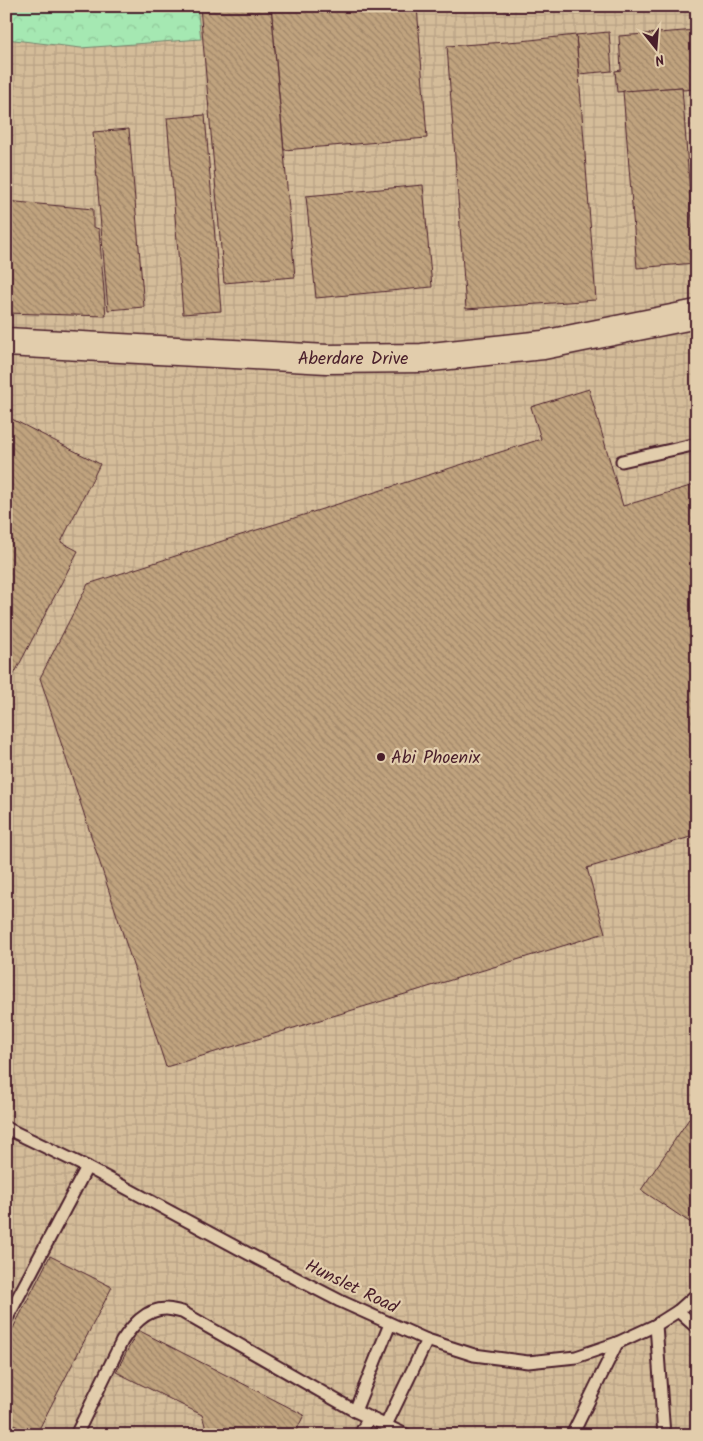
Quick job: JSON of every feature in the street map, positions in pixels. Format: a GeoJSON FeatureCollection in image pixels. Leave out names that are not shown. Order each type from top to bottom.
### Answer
{"type":"FeatureCollection","features":[{"type":"Feature","properties":{"kind":"street","name":"Aberdare Drive"},"geometry":{"type":"LineString","coordinates":[[6,342],[327,360],[422,358],[542,345],[697,314]]}},
{"type":"Feature","properties":{"kind":"lane"},"geometry":{"type":"LineString","coordinates":[[622,461],[697,444]]}},
{"type":"Feature","properties":{"kind":"lane","name":"Hunslet Road"},"geometry":{"type":"LineString","coordinates":[[6,1128],[87,1167],[247,1254],[390,1324],[427,1340],[474,1356],[528,1362],[576,1357],[617,1343],[656,1324],[678,1311],[697,1294]]}},
{"type":"Feature","properties":{"kind":"lane"},"geometry":{"type":"LineString","coordinates":[[6,1320],[87,1167]]}},
{"type":"Feature","properties":{"kind":"lane"},"geometry":{"type":"LineString","coordinates":[[76,1435],[129,1330],[139,1319],[165,1309],[182,1312],[355,1411],[406,1435]]}},
{"type":"Feature","properties":{"kind":"lane"},"geometry":{"type":"LineString","coordinates":[[678,1311],[697,1328]]}},
{"type":"Feature","properties":{"kind":"lane"},"geometry":{"type":"LineString","coordinates":[[355,1411],[390,1324]]}},
{"type":"Feature","properties":{"kind":"lane"},"geometry":{"type":"LineString","coordinates":[[656,1324],[664,1435]]}},
{"type":"Feature","properties":{"kind":"lane"},"geometry":{"type":"LineString","coordinates":[[386,1425],[427,1340]]}},
{"type":"Feature","properties":{"kind":"lane"},"geometry":{"type":"LineString","coordinates":[[572,1435],[617,1343]]}},
{"type":"Feature","properties":{"kind":"lane"},"geometry":{"type":"LineString","coordinates":[[360,1435],[369,1418]]}},
{"type":"Feature","properties":{"kind":"shaded area"},"geometry":{"type":"Polygon","coordinates":[[[6,6],[697,6],[697,1435],[6,1435],[6,6]]]}},
{"type":"Feature","properties":{"kind":"green space"},"geometry":{"type":"Polygon","coordinates":[[[6,6],[197,6],[201,39],[81,48],[6,39],[6,6]]]}},
{"type":"Feature","properties":{"kind":"building"},"geometry":{"type":"Polygon","coordinates":[[[271,6],[417,6],[427,138],[284,150],[271,6]]]}},
{"type":"Feature","properties":{"kind":"building"},"geometry":{"type":"Polygon","coordinates":[[[271,6],[295,277],[224,283],[200,7],[271,6]]]}},
{"type":"Feature","properties":{"kind":"building"},"geometry":{"type":"Polygon","coordinates":[[[697,30],[697,58],[691,58],[692,62],[697,62],[697,89],[682,90],[682,87],[617,92],[615,71],[621,70],[619,36],[697,30]]]}},
{"type":"Feature","properties":{"kind":"building"},"geometry":{"type":"Polygon","coordinates":[[[609,32],[612,71],[579,74],[576,35],[609,32]]]}},
{"type":"Feature","properties":{"kind":"building"},"geometry":{"type":"Polygon","coordinates":[[[576,35],[596,300],[466,309],[447,46],[576,35]]]}},
{"type":"Feature","properties":{"kind":"building"},"geometry":{"type":"Polygon","coordinates":[[[682,87],[695,263],[637,268],[623,91],[682,87]]]}},
{"type":"Feature","properties":{"kind":"building"},"geometry":{"type":"Polygon","coordinates":[[[205,115],[221,311],[183,314],[167,118],[205,115]]]}},
{"type":"Feature","properties":{"kind":"building"},"geometry":{"type":"Polygon","coordinates":[[[129,129],[144,307],[108,310],[93,132],[129,129]]]}},
{"type":"Feature","properties":{"kind":"building"},"geometry":{"type":"Polygon","coordinates":[[[423,185],[432,287],[316,298],[306,196],[423,185]]]}},
{"type":"Feature","properties":{"kind":"building"},"geometry":{"type":"Polygon","coordinates":[[[6,201],[93,209],[93,227],[99,229],[106,316],[6,313],[6,201]]]}},
{"type":"Feature","properties":{"kind":"building","name":"Abi Phoenix"},"geometry":{"type":"Polygon","coordinates":[[[589,389],[623,506],[697,484],[697,835],[587,868],[605,933],[166,1067],[40,678],[88,584],[541,439],[531,407],[589,389]]]}},
{"type":"Feature","properties":{"kind":"building"},"geometry":{"type":"Polygon","coordinates":[[[6,416],[100,464],[61,542],[78,551],[6,690],[6,416]]]}},
{"type":"Feature","properties":{"kind":"building"},"geometry":{"type":"Polygon","coordinates":[[[697,1107],[697,1223],[694,1225],[641,1190],[697,1107]]]}},
{"type":"Feature","properties":{"kind":"building"},"geometry":{"type":"Polygon","coordinates":[[[50,1256],[112,1287],[36,1435],[33,1435],[6,1421],[6,1342],[50,1256]]]}},
{"type":"Feature","properties":{"kind":"building"},"geometry":{"type":"Polygon","coordinates":[[[138,1330],[304,1415],[294,1435],[203,1435],[206,1429],[202,1415],[116,1372],[138,1330]]]}},
{"type":"Feature","properties":{"kind":"place","name":"Abi Phoenix"},"geometry":{"type":"Point","coordinates":[381,757]}}]}
